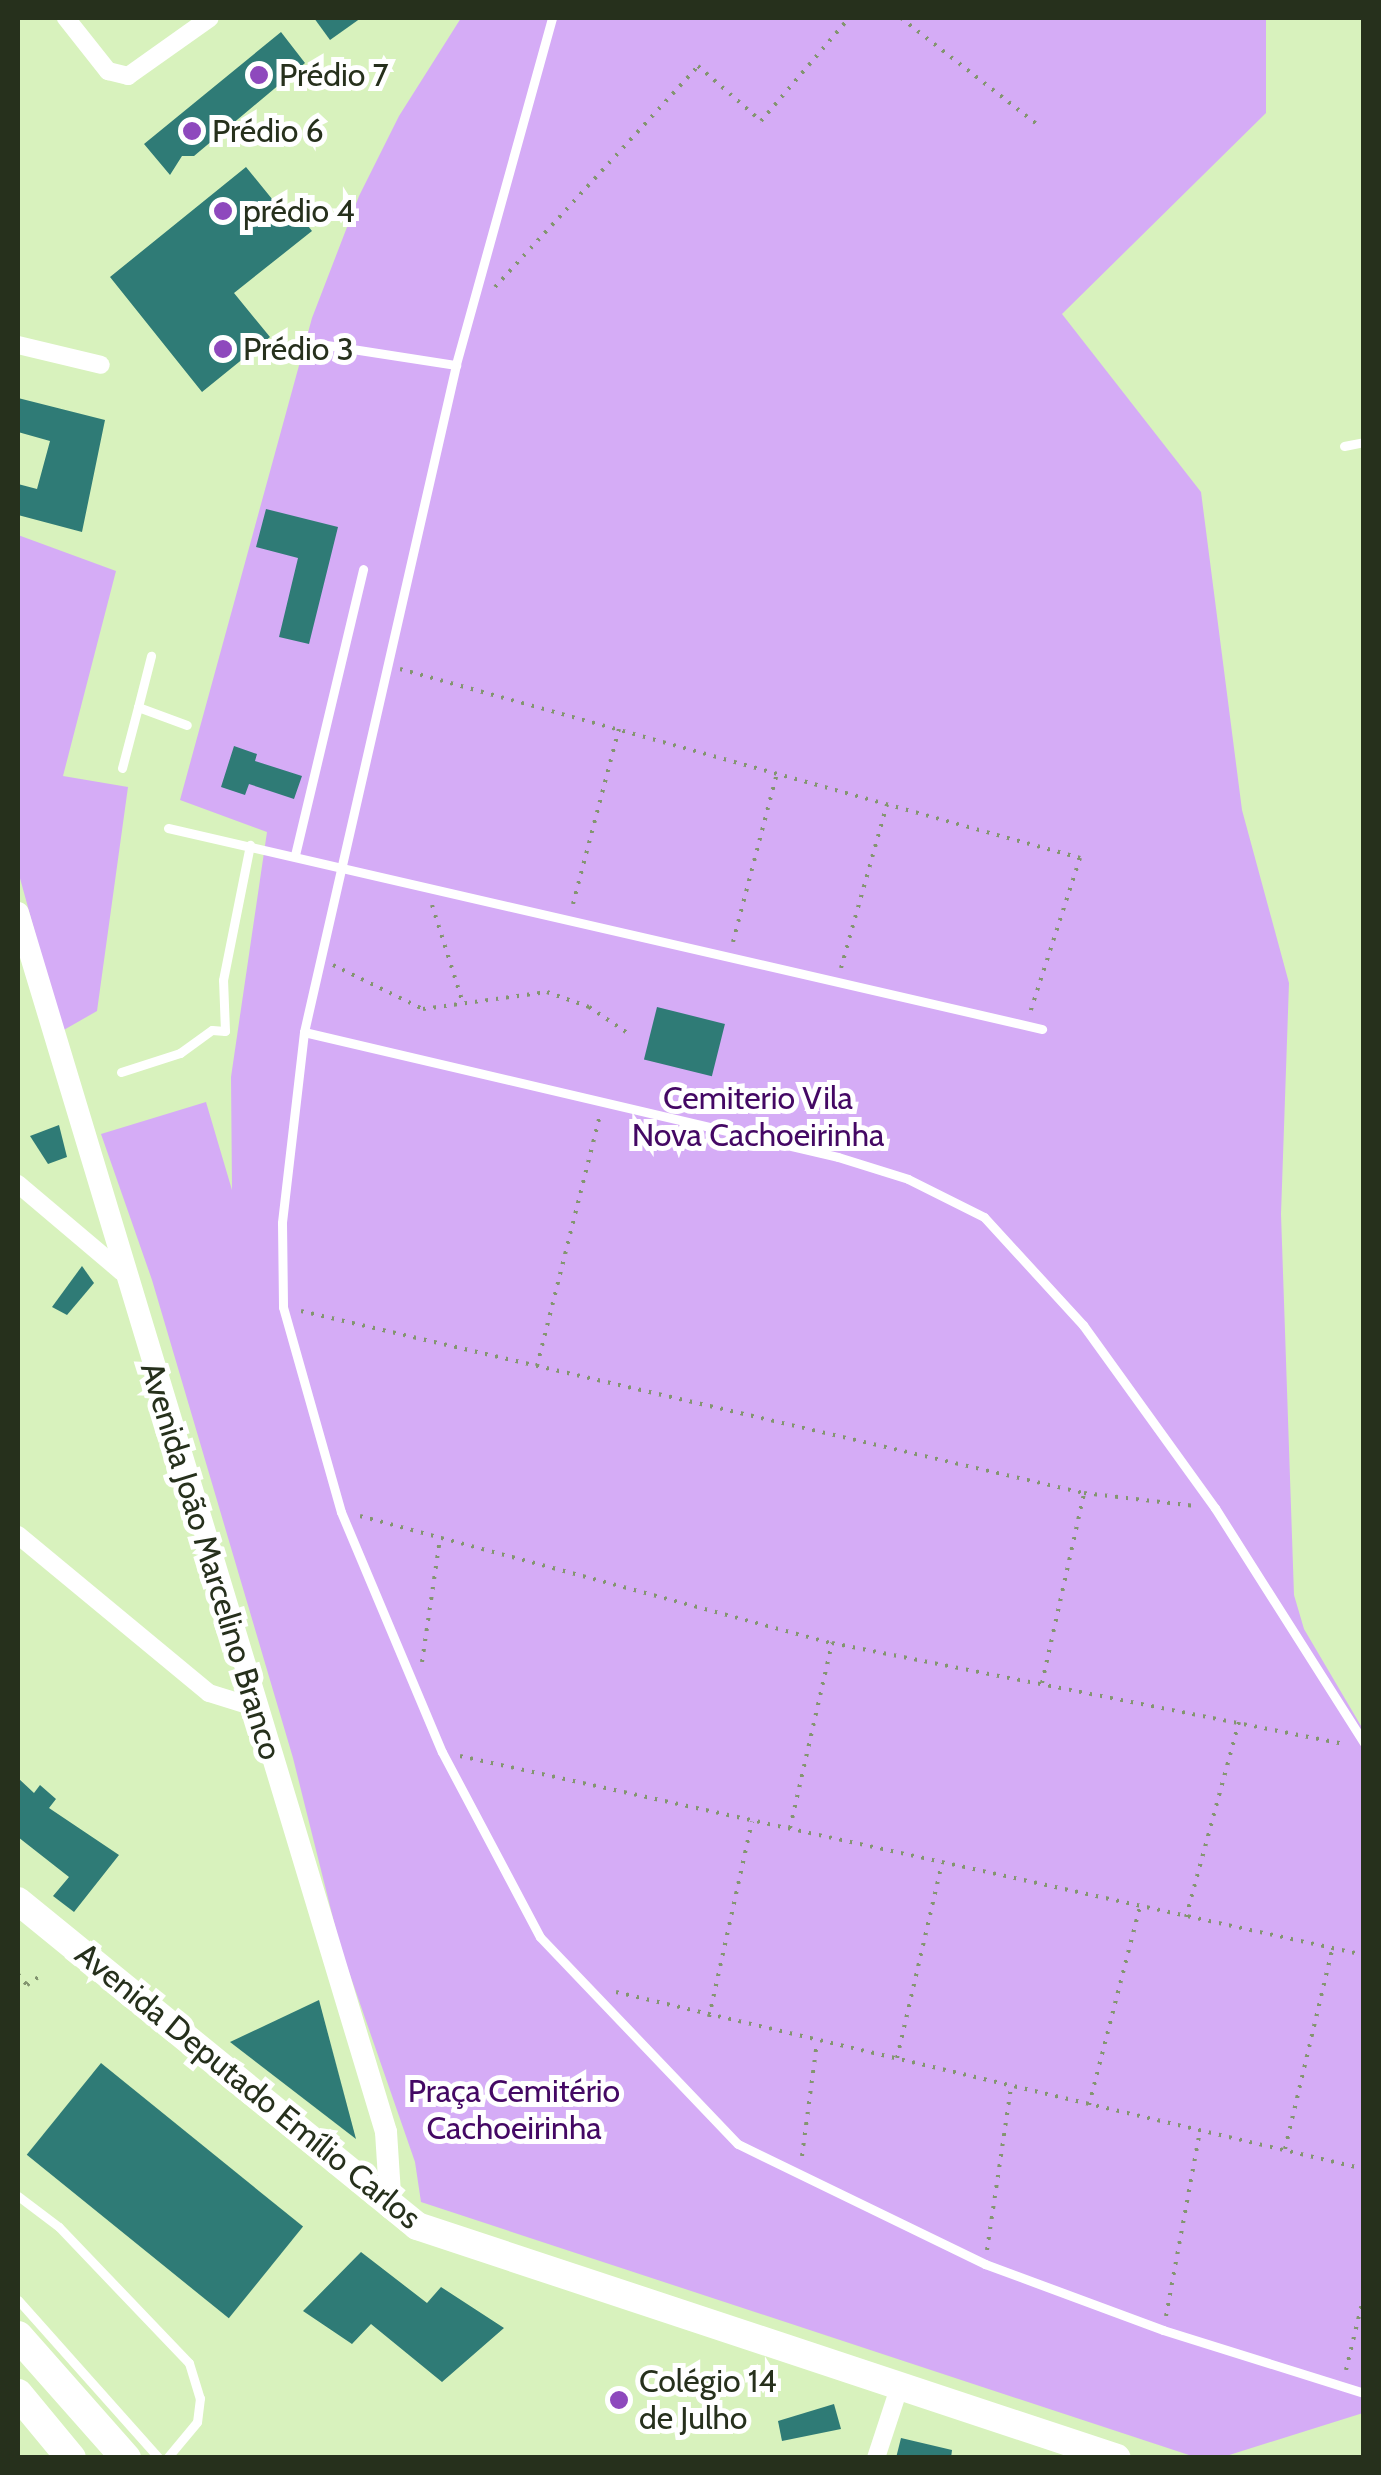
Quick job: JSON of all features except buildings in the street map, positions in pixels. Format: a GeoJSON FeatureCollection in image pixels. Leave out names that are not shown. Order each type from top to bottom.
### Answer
{"type":"FeatureCollection","features":[{"type":"Feature","properties":{"kind":"main road","name":"Avenida Deputado Emílio Carlos"},"geometry":{"type":"LineString","coordinates":[[18,1901],[391,2209],[417,2226],[1117,2458]]}},
{"type":"Feature","properties":{"kind":"main road"},"geometry":{"type":"LineString","coordinates":[[18,2336],[126,2458]]}},
{"type":"Feature","properties":{"kind":"main road"},"geometry":{"type":"LineString","coordinates":[[18,2394],[71,2458]]}},
{"type":"Feature","properties":{"kind":"street"},"geometry":{"type":"LineString","coordinates":[[66,18],[108,70],[128,76],[210,18]]}},
{"type":"Feature","properties":{"kind":"street"},"geometry":{"type":"LineString","coordinates":[[18,345],[101,365]]}},
{"type":"Feature","properties":{"kind":"street","name":"Avenida João Marcelino Branco"},"geometry":{"type":"LineString","coordinates":[[18,913],[122,1272],[386,2132],[391,2209]]}},
{"type":"Feature","properties":{"kind":"street"},"geometry":{"type":"LineString","coordinates":[[18,1184],[122,1272]]}},
{"type":"Feature","properties":{"kind":"street"},"geometry":{"type":"LineString","coordinates":[[18,1535],[208,1693],[254,1707]]}},
{"type":"Feature","properties":{"kind":"street"},"geometry":{"type":"LineString","coordinates":[[876,2458],[900,2385]]}},
{"type":"Feature","properties":{"kind":"lane"},"geometry":{"type":"LineString","coordinates":[[552,18],[456,366],[304,1032],[282,1224],[284,1306],[341,1512],[442,1752],[540,1938],[738,2144],[985,2264],[1163,2330],[1364,2393]]}},
{"type":"Feature","properties":{"kind":"lane"},"geometry":{"type":"LineString","coordinates":[[320,344],[456,366]]}},
{"type":"Feature","properties":{"kind":"lane"},"geometry":{"type":"LineString","coordinates":[[1344,446],[1364,442]]}},
{"type":"Feature","properties":{"kind":"lane"},"geometry":{"type":"LineString","coordinates":[[295,856],[363,569]]}},
{"type":"Feature","properties":{"kind":"lane"},"geometry":{"type":"LineString","coordinates":[[122,768],[151,656]]}},
{"type":"Feature","properties":{"kind":"lane"},"geometry":{"type":"LineString","coordinates":[[138,707],[186,725]]}},
{"type":"Feature","properties":{"kind":"lane"},"geometry":{"type":"LineString","coordinates":[[168,828],[1042,1029]]}},
{"type":"Feature","properties":{"kind":"lane"},"geometry":{"type":"LineString","coordinates":[[121,1072],[180,1053],[212,1030],[226,1030],[223,980],[250,845]]}},
{"type":"Feature","properties":{"kind":"lane"},"geometry":{"type":"LineString","coordinates":[[304,1032],[873,1168],[984,1218],[1082,1326],[1215,1508],[1364,1743]]}},
{"type":"Feature","properties":{"kind":"lane"},"geometry":{"type":"LineString","coordinates":[[18,2196],[59,2227],[188,2363],[200,2398],[197,2422],[167,2458]]}},
{"type":"Feature","properties":{"kind":"lane"},"geometry":{"type":"LineString","coordinates":[[18,2300],[159,2458]]}},
{"type":"Feature","properties":{"kind":"path"},"geometry":{"type":"LineString","coordinates":[[473,311],[698,66],[760,120],[850,18]]}},
{"type":"Feature","properties":{"kind":"path"},"geometry":{"type":"LineString","coordinates":[[901,18],[1039,126]]}},
{"type":"Feature","properties":{"kind":"path"},"geometry":{"type":"LineString","coordinates":[[386,665],[1080,858],[1026,1026]]}},
{"type":"Feature","properties":{"kind":"path"},"geometry":{"type":"LineString","coordinates":[[569,918],[618,729]]}},
{"type":"Feature","properties":{"kind":"path"},"geometry":{"type":"LineString","coordinates":[[729,956],[776,773]]}},
{"type":"Feature","properties":{"kind":"path"},"geometry":{"type":"LineString","coordinates":[[837,981],[887,804]]}},
{"type":"Feature","properties":{"kind":"path"},"geometry":{"type":"LineString","coordinates":[[429,886],[440,943],[462,1000]]}},
{"type":"Feature","properties":{"kind":"path"},"geometry":{"type":"LineString","coordinates":[[321,957],[404,1005],[423,1009],[462,1000],[547,992],[589,1006],[629,1034]]}},
{"type":"Feature","properties":{"kind":"path"},"geometry":{"type":"LineString","coordinates":[[537,1366],[603,1101]]}},
{"type":"Feature","properties":{"kind":"path"},"geometry":{"type":"LineString","coordinates":[[284,1306],[1084,1493],[1215,1508]]}},
{"type":"Feature","properties":{"kind":"path"},"geometry":{"type":"LineString","coordinates":[[1042,1684],[1084,1493]]}},
{"type":"Feature","properties":{"kind":"path"},"geometry":{"type":"LineString","coordinates":[[341,1512],[832,1643],[1346,1744]]}},
{"type":"Feature","properties":{"kind":"path"},"geometry":{"type":"LineString","coordinates":[[417,1696],[440,1536]]}},
{"type":"Feature","properties":{"kind":"path"},"geometry":{"type":"LineString","coordinates":[[790,1829],[832,1643]]}},
{"type":"Feature","properties":{"kind":"path"},"geometry":{"type":"LineString","coordinates":[[1186,1918],[1239,1722]]}},
{"type":"Feature","properties":{"kind":"path"},"geometry":{"type":"LineString","coordinates":[[442,1752],[1364,1955]]}},
{"type":"Feature","properties":{"kind":"path"},"geometry":{"type":"LineString","coordinates":[[709,2017],[752,1821]]}},
{"type":"Feature","properties":{"kind":"path"},"geometry":{"type":"LineString","coordinates":[[897,2060],[942,1863]]}},
{"type":"Feature","properties":{"kind":"path"},"geometry":{"type":"LineString","coordinates":[[1089,2105],[1140,1907]]}},
{"type":"Feature","properties":{"kind":"path"},"geometry":{"type":"LineString","coordinates":[[1285,2150],[1332,1950]]}},
{"type":"Feature","properties":{"kind":"path"},"geometry":{"type":"LineString","coordinates":[[18,1974],[27,1985],[40,1976]]}},
{"type":"Feature","properties":{"kind":"path"},"geometry":{"type":"LineString","coordinates":[[578,1981],[709,2017],[1364,2169]]}},
{"type":"Feature","properties":{"kind":"path"},"geometry":{"type":"LineString","coordinates":[[799,2174],[817,2042]]}},
{"type":"Feature","properties":{"kind":"path"},"geometry":{"type":"LineString","coordinates":[[985,2264],[1011,2087]]}},
{"type":"Feature","properties":{"kind":"path"},"geometry":{"type":"LineString","coordinates":[[1163,2330],[1200,2131]]}},
{"type":"Feature","properties":{"kind":"path"},"geometry":{"type":"LineString","coordinates":[[1342,2389],[1364,2295]]}},
{"type":"Feature","properties":{"kind":"green space","name":"Cemiterio Vila Nova Cachoeirinha"},"geometry":{"type":"Polygon","coordinates":[[[461,18],[1266,18],[1266,113],[1062,314],[1201,492],[1242,810],[1289,983],[1281,1214],[1294,1595],[1304,1629],[1364,1731],[1363,2413],[1223,2457],[1195,2457],[421,2202],[415,2162],[340,1946],[293,1758],[152,1280],[101,1134],[206,1102],[232,1190],[231,1077],[267,832],[180,800],[312,318],[359,196],[399,116],[461,18]]]}},
{"type":"Feature","properties":{"kind":"green space"},"geometry":{"type":"Polygon","coordinates":[[[18,535],[116,571],[63,776],[128,787],[97,1011],[62,1031],[18,871],[18,535]]]}},
{"type":"Feature","properties":{"kind":"place","name":"Prédio 7"},"geometry":{"type":"Point","coordinates":[259,75]}},
{"type":"Feature","properties":{"kind":"place","name":"Prédio 6"},"geometry":{"type":"Point","coordinates":[192,131]}},
{"type":"Feature","properties":{"kind":"place","name":"prédio 4"},"geometry":{"type":"Point","coordinates":[223,211]}},
{"type":"Feature","properties":{"kind":"place","name":"Prédio 3"},"geometry":{"type":"Point","coordinates":[223,349]}},
{"type":"Feature","properties":{"kind":"place","name":"Colégio 14 de Julho"},"geometry":{"type":"Point","coordinates":[619,2400]}},
{"type":"Feature","properties":{"kind":"park label","name":"Praça Cemitério Cachoeirinha"},"geometry":{"type":"Point","coordinates":[514,2110]}}]}
